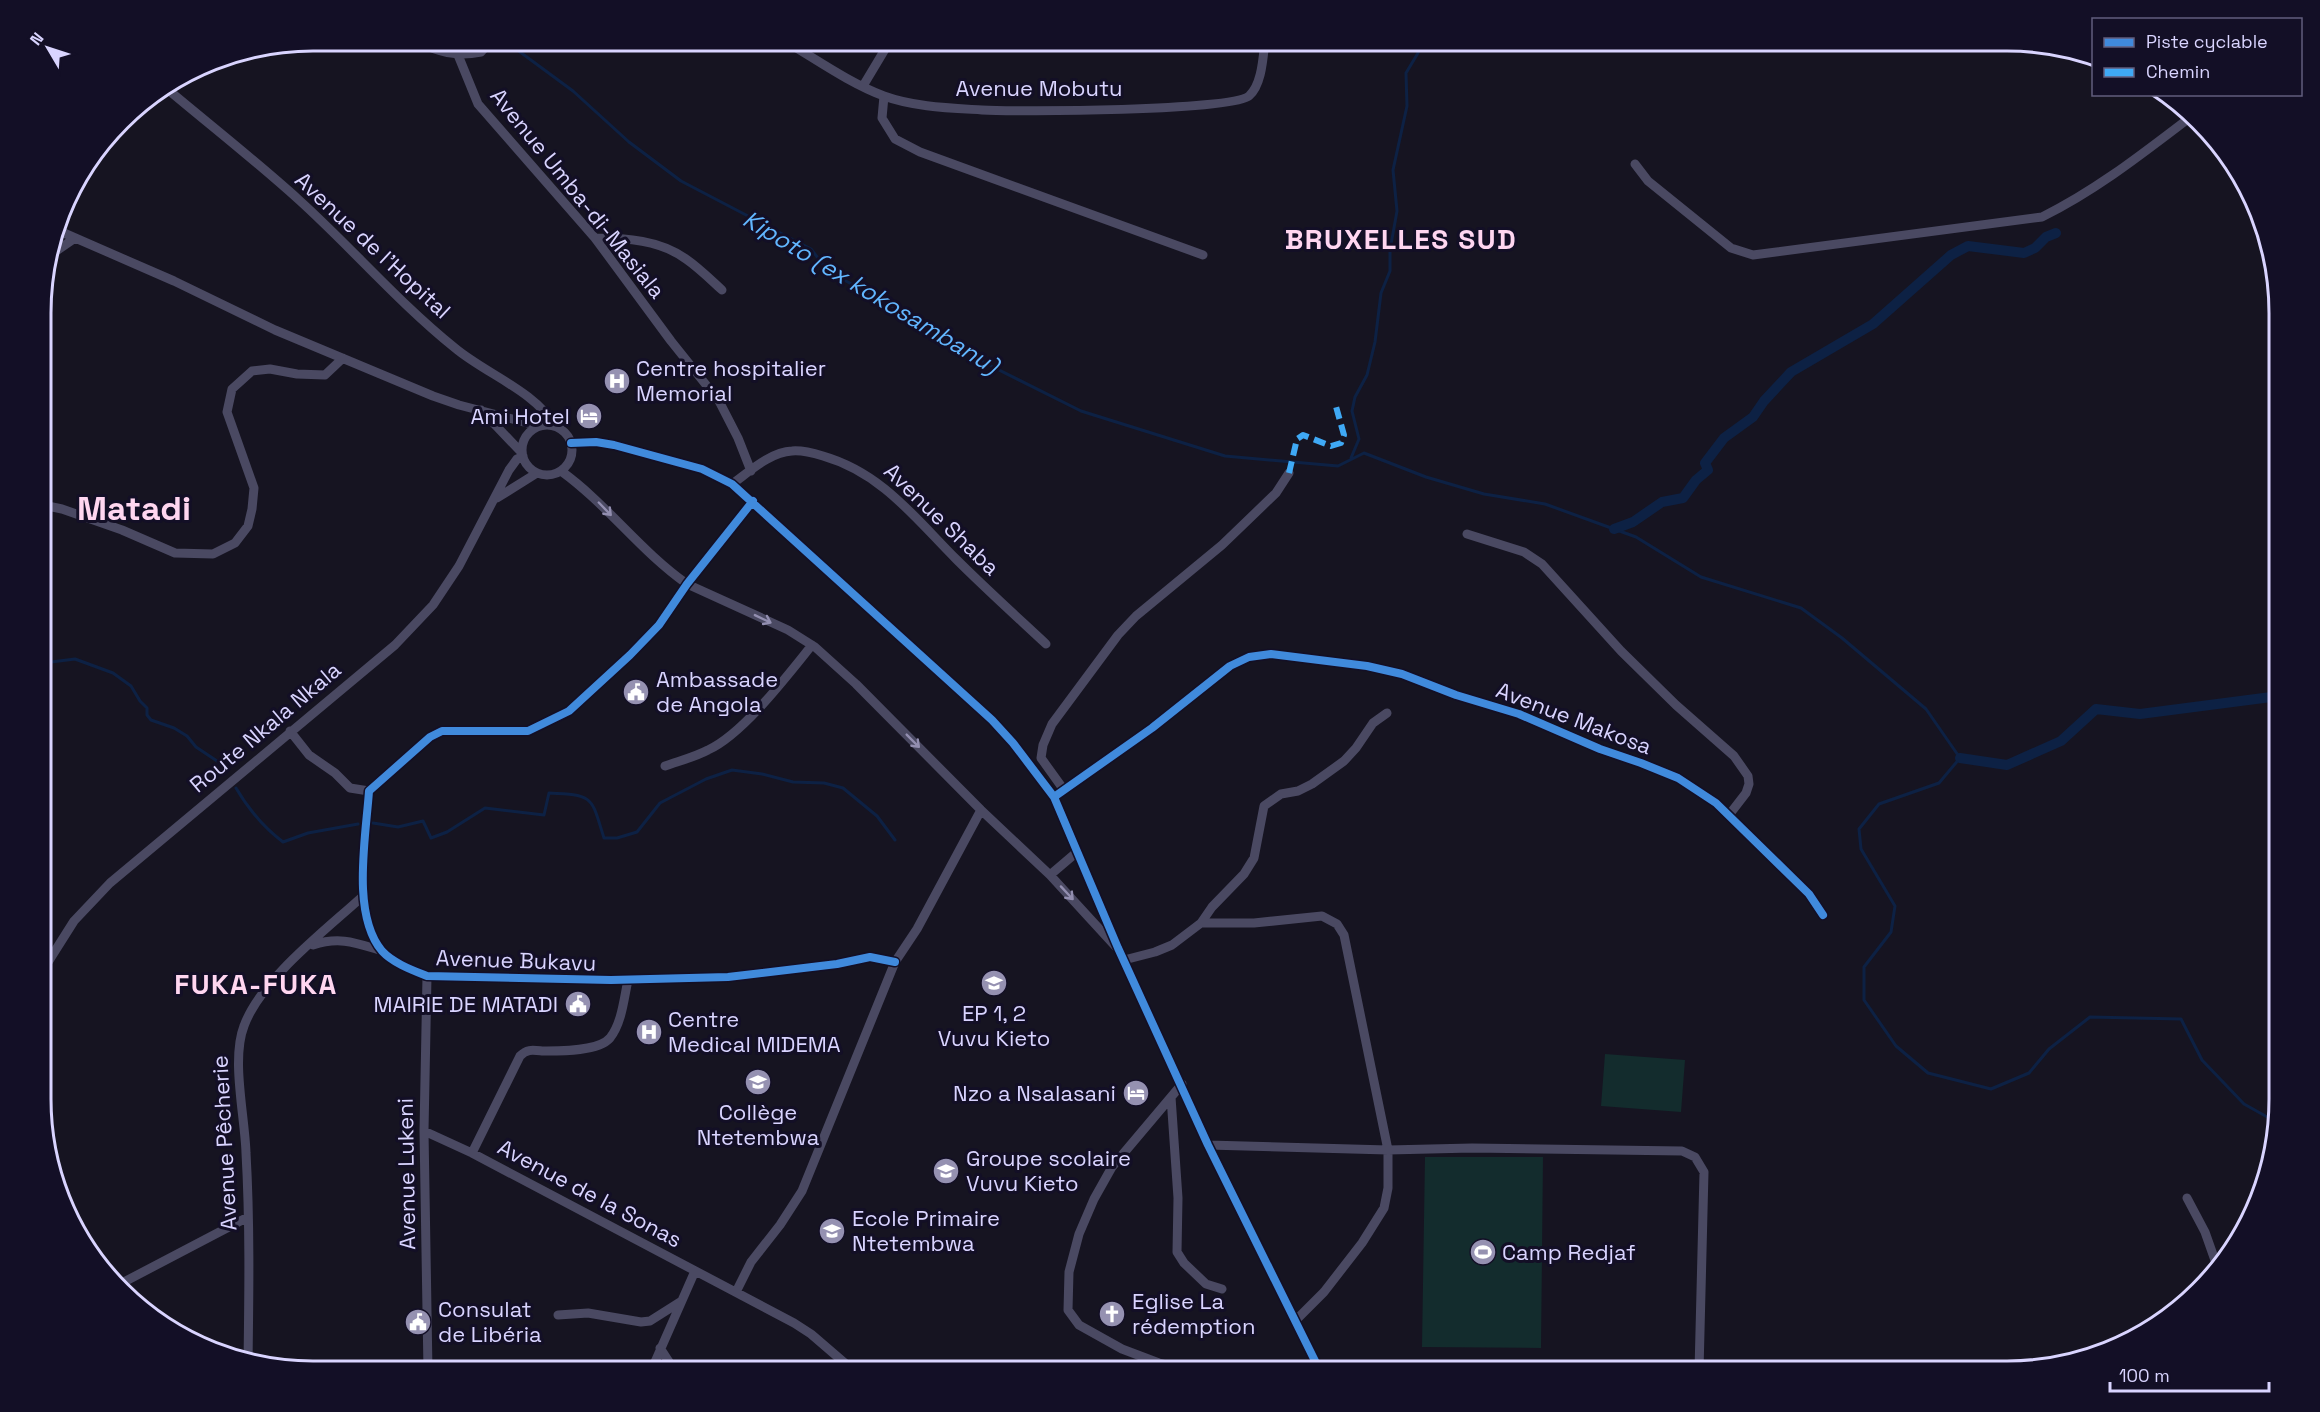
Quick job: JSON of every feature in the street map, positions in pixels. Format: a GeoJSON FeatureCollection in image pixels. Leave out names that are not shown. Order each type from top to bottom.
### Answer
{"type":"FeatureCollection","features":[{"type":"Feature","properties":{"kind":"street"},"geometry":{"type":"LineString","coordinates":[[439,51],[458,55],[482,51]]}},
{"type":"Feature","properties":{"kind":"street","name":"Avenue Mobutu"},"geometry":{"type":"LineString","coordinates":[[804,51],[884,96],[943,107],[986,110],[1129,109],[1229,103],[1248,97],[1254,89],[1263,51]]}},
{"type":"Feature","properties":{"kind":"street"},"geometry":{"type":"LineString","coordinates":[[863,86],[884,51]]}},
{"type":"Feature","properties":{"kind":"street","name":"Avenue Umba-di-Masiala"},"geometry":{"type":"LineString","coordinates":[[458,55],[478,104],[595,238],[670,340],[719,400],[751,471]]}},
{"type":"Feature","properties":{"kind":"street","name":"Avenue de l'Hopital"},"geometry":{"type":"LineString","coordinates":[[171,92],[299,200],[455,348],[488,372],[528,396],[543,409],[555,426]]}},
{"type":"Feature","properties":{"kind":"street"},"geometry":{"type":"LineString","coordinates":[[884,96],[882,118],[895,139],[920,152],[1203,255]]}},
{"type":"Feature","properties":{"kind":"street"},"geometry":{"type":"LineString","coordinates":[[1635,164],[1648,182],[1731,248],[1753,255],[2042,217],[2073,202],[2185,121]]}},
{"type":"Feature","properties":{"kind":"street"},"geometry":{"type":"LineString","coordinates":[[64,233],[174,281],[275,330],[442,399],[539,426],[555,426],[562,430],[571,443],[572,453],[568,463],[561,471],[545,475],[537,473],[530,468],[522,454],[481,410]]}},
{"type":"Feature","properties":{"kind":"street"},"geometry":{"type":"LineString","coordinates":[[59,249],[75,238]]}},
{"type":"Feature","properties":{"kind":"street"},"geometry":{"type":"LineString","coordinates":[[595,238],[636,240],[663,247],[685,258],[722,290]]}},
{"type":"Feature","properties":{"kind":"street"},"geometry":{"type":"LineString","coordinates":[[51,507],[122,530],[175,553],[213,554],[235,543],[248,526],[254,488],[227,412],[232,389],[252,371],[270,369],[297,374],[325,375],[343,358]]}},
{"type":"Feature","properties":{"kind":"street"},"geometry":{"type":"LineString","coordinates":[[522,454],[526,436],[539,426]]}},
{"type":"Feature","properties":{"kind":"street"},"geometry":{"type":"LineString","coordinates":[[571,443],[596,442],[614,446],[702,469],[732,484],[992,720],[1013,743],[1054,797],[1118,948],[1208,1145],[1315,1361]]}},
{"type":"Feature","properties":{"kind":"street","name":"Avenue Shaba"},"geometry":{"type":"LineString","coordinates":[[732,484],[783,452],[794,451],[842,462],[868,475],[893,494],[963,566],[1047,644]]}},
{"type":"Feature","properties":{"kind":"street","name":"Route Nkala Nkala"},"geometry":{"type":"LineString","coordinates":[[51,957],[74,921],[110,882],[395,645],[434,605],[459,566],[513,464],[522,454]]}},
{"type":"Feature","properties":{"kind":"street"},"geometry":{"type":"LineString","coordinates":[[561,471],[587,489],[658,562],[687,584],[788,630],[812,645],[856,684],[981,810],[1050,875],[1118,948]]}},
{"type":"Feature","properties":{"kind":"street"},"geometry":{"type":"LineString","coordinates":[[1064,790],[1041,758],[1043,745],[1052,724],[1106,650],[1136,616],[1222,546],[1276,493],[1289,472]]}},
{"type":"Feature","properties":{"kind":"street"},"geometry":{"type":"LineString","coordinates":[[495,500],[537,473]]}},
{"type":"Feature","properties":{"kind":"street"},"geometry":{"type":"LineString","coordinates":[[290,731],[309,755],[335,773],[350,788],[369,791],[429,737],[442,731],[528,731],[549,723],[568,711],[630,655],[658,625],[687,584],[753,501]]}},
{"type":"Feature","properties":{"kind":"street"},"geometry":{"type":"LineString","coordinates":[[1467,534],[1524,552],[1542,564],[1621,651],[1676,705],[1734,756],[1748,776],[1749,784],[1746,793],[1729,815]]}},
{"type":"Feature","properties":{"kind":"street"},"geometry":{"type":"LineString","coordinates":[[665,766],[710,750],[736,731],[812,645]]}},
{"type":"Feature","properties":{"kind":"street","name":"Avenue Makosa"},"geometry":{"type":"LineString","coordinates":[[1054,797],[1152,728],[1230,666],[1249,657],[1271,654],[1367,666],[1401,674],[1456,695],[1519,714],[1600,749],[1678,778],[1704,793],[1729,815],[1809,894],[1823,915]]}},
{"type":"Feature","properties":{"kind":"street"},"geometry":{"type":"LineString","coordinates":[[1124,960],[1172,945],[1201,923],[1244,874],[1254,858],[1264,806],[1281,794],[1298,791],[1312,784],[1344,761],[1373,723],[1387,713]]}},
{"type":"Feature","properties":{"kind":"street","name":"Avenue Bukavu"},"geometry":{"type":"LineString","coordinates":[[369,791],[363,896],[370,930],[383,951],[401,964],[427,976],[628,980],[728,977],[837,964],[870,957],[895,962]]}},
{"type":"Feature","properties":{"kind":"street"},"geometry":{"type":"LineString","coordinates":[[736,1292],[751,1262],[780,1225],[802,1191],[895,962],[917,929],[981,810]]}},
{"type":"Feature","properties":{"kind":"street"},"geometry":{"type":"LineString","coordinates":[[1050,875],[1077,852]]}},
{"type":"Feature","properties":{"kind":"street","name":"Avenue Pêcherie"},"geometry":{"type":"LineString","coordinates":[[248,1353],[250,1271],[246,1151],[238,1046],[244,1025],[256,1002],[272,982],[363,896]]}},
{"type":"Feature","properties":{"kind":"street"},"geometry":{"type":"LineString","coordinates":[[1201,923],[1254,923],[1322,916],[1337,924],[1344,935],[1388,1150],[1388,1188],[1384,1208],[1362,1243],[1323,1292],[1295,1321]]}},
{"type":"Feature","properties":{"kind":"street"},"geometry":{"type":"LineString","coordinates":[[308,946],[329,939],[383,951]]}},
{"type":"Feature","properties":{"kind":"street","name":"Avenue Lukeni"},"geometry":{"type":"LineString","coordinates":[[427,976],[424,1131],[428,1361]]}},
{"type":"Feature","properties":{"kind":"street"},"geometry":{"type":"LineString","coordinates":[[472,1153],[520,1056],[529,1049],[563,1052],[606,1041],[611,1036],[621,1013],[628,980]]}},
{"type":"Feature","properties":{"kind":"street"},"geometry":{"type":"LineString","coordinates":[[1154,1361],[1122,1349],[1079,1325],[1068,1310],[1069,1272],[1078,1234],[1112,1167],[1182,1084]]}},
{"type":"Feature","properties":{"kind":"street"},"geometry":{"type":"LineString","coordinates":[[1171,1096],[1178,1198],[1178,1252],[1184,1263],[1206,1284],[1222,1289]]}},
{"type":"Feature","properties":{"kind":"street","name":"Avenue de la Sonas"},"geometry":{"type":"LineString","coordinates":[[424,1131],[472,1153],[736,1292],[811,1334],[842,1361]]}},
{"type":"Feature","properties":{"kind":"street"},"geometry":{"type":"LineString","coordinates":[[1208,1145],[1388,1150],[1472,1148],[1682,1151],[1695,1158],[1704,1172],[1699,1361]]}},
{"type":"Feature","properties":{"kind":"street"},"geometry":{"type":"LineString","coordinates":[[2187,1197],[2205,1232],[2214,1259]]}},
{"type":"Feature","properties":{"kind":"street"},"geometry":{"type":"LineString","coordinates":[[125,1281],[248,1217]]}},
{"type":"Feature","properties":{"kind":"street"},"geometry":{"type":"LineString","coordinates":[[655,1361],[695,1271]]}},
{"type":"Feature","properties":{"kind":"street"},"geometry":{"type":"LineString","coordinates":[[558,1315],[588,1313],[641,1322],[651,1321],[680,1302]]}},
{"type":"Feature","properties":{"kind":"street"},"geometry":{"type":"LineString","coordinates":[[660,1348],[668,1361]]}},
{"type":"Feature","properties":{"kind":"green space"},"geometry":{"type":"Polygon","coordinates":[[[1605,1054],[1685,1060],[1681,1112],[1601,1106],[1605,1054]]]}},
{"type":"Feature","properties":{"kind":"green space","name":"Camp Redjaf"},"geometry":{"type":"Polygon","coordinates":[[[1425,1157],[1543,1157],[1541,1348],[1422,1347],[1425,1157]]]}},
{"type":"Feature","properties":{"kind":"waterway","name":"Kipoto (ex kokosambanu)"},"geometry":{"type":"LineString","coordinates":[[519,51],[573,91],[629,142],[681,181],[811,249],[828,271],[929,327],[987,364],[1081,411],[1225,456],[1338,466],[1364,453],[1426,477],[1484,494],[1545,504],[1636,537],[1701,577],[1801,608],[1842,638],[1926,709],[1960,758],[1939,783],[1879,804],[1859,829],[1861,849],[1895,906],[1891,932],[1864,967],[1864,1000],[1896,1046],[1928,1073],[1991,1089],[2029,1073],[2049,1049],[2090,1017],[2181,1019],[2202,1060],[2244,1104],[2268,1117]]}},
{"type":"Feature","properties":{"kind":"waterway"},"geometry":{"type":"LineString","coordinates":[[1351,458],[1359,439],[1352,411],[1355,397],[1367,375],[1375,342],[1381,293],[1390,271],[1390,250],[1397,211],[1393,170],[1407,106],[1406,73],[1419,51]]}},
{"type":"Feature","properties":{"kind":"waterway"},"geometry":{"type":"LineString","coordinates":[[1614,529],[1633,522],[1662,502],[1683,498],[1696,480],[1708,470],[1705,463],[1724,438],[1753,417],[1764,401],[1791,372],[1873,324],[1951,255],[1968,246],[2024,253],[2035,248],[2046,237],[2056,233]]}},
{"type":"Feature","properties":{"kind":"waterway"},"geometry":{"type":"LineString","coordinates":[[51,662],[75,659],[113,673],[131,686],[147,708],[147,715],[151,720],[174,728],[187,736],[196,747],[220,763],[226,772]]}},
{"type":"Feature","properties":{"kind":"waterway"},"geometry":{"type":"LineString","coordinates":[[1960,758],[2007,765],[2061,741],[2096,709],[2140,714],[2269,697]]}},
{"type":"Feature","properties":{"kind":"waterway"},"geometry":{"type":"LineString","coordinates":[[373,823],[398,827],[423,821],[431,838],[447,832],[485,808],[544,815],[549,793],[583,797],[593,806],[604,838],[617,838],[637,832],[660,803],[706,779],[732,770],[762,774],[793,782],[824,783],[843,788],[877,816],[895,840]]}},
{"type":"Feature","properties":{"kind":"waterway"},"geometry":{"type":"LineString","coordinates":[[236,788],[257,818],[283,842],[308,833],[358,824]]}},
{"type":"Feature","properties":{"kind":"marked path"},"geometry":{"type":"LineString","coordinates":[[1289,473],[1297,439],[1303,435],[1331,446],[1341,443],[1344,435],[1335,403]]}},
{"type":"Feature","properties":{"kind":"cycle path"},"geometry":{"type":"LineString","coordinates":[[571,443],[596,442],[614,445],[702,469],[732,484],[992,720],[1013,743],[1054,797],[1118,948],[1208,1145],[1315,1361]]}},
{"type":"Feature","properties":{"kind":"cycle path"},"geometry":{"type":"LineString","coordinates":[[753,501],[687,584],[659,625],[569,711],[528,731],[442,731],[430,737],[369,791],[363,874],[366,917],[372,935],[386,955],[397,963],[427,976],[611,980],[728,977],[837,964],[870,957],[895,962]]}},
{"type":"Feature","properties":{"kind":"cycle path"},"geometry":{"type":"LineString","coordinates":[[1054,797],[1152,728],[1230,666],[1249,657],[1271,654],[1367,666],[1402,674],[1456,695],[1519,714],[1600,749],[1678,778],[1716,803],[1809,894],[1823,915]]}},
{"type":"Feature","properties":{"kind":"place","name":"Centre hospitalier Memorial"},"geometry":{"type":"Point","coordinates":[617,381]}},
{"type":"Feature","properties":{"kind":"place","name":"Ami Hotel"},"geometry":{"type":"Point","coordinates":[589,416]}},
{"type":"Feature","properties":{"kind":"place","name":"Ambassade de Angola"},"geometry":{"type":"Point","coordinates":[636,692]}},
{"type":"Feature","properties":{"kind":"place","name":"EP 1, 2 Vuvu Kieto"},"geometry":{"type":"Point","coordinates":[994,983]}},
{"type":"Feature","properties":{"kind":"place","name":"MAIRIE DE MATADI"},"geometry":{"type":"Point","coordinates":[578,1004]}},
{"type":"Feature","properties":{"kind":"place","name":"Centre Medical MIDEMA"},"geometry":{"type":"Point","coordinates":[649,1032]}},
{"type":"Feature","properties":{"kind":"place","name":"Collège Ntetembwa"},"geometry":{"type":"Point","coordinates":[758,1082]}},
{"type":"Feature","properties":{"kind":"place","name":"Nzo a Nsalasani"},"geometry":{"type":"Point","coordinates":[1136,1093]}},
{"type":"Feature","properties":{"kind":"place","name":"Groupe scolaire Vuvu Kieto"},"geometry":{"type":"Point","coordinates":[946,1171]}},
{"type":"Feature","properties":{"kind":"place","name":"Ecole Primaire Ntetembwa"},"geometry":{"type":"Point","coordinates":[832,1231]}},
{"type":"Feature","properties":{"kind":"place","name":"Camp Redjaf"},"geometry":{"type":"Point","coordinates":[1483,1252]}},
{"type":"Feature","properties":{"kind":"place","name":"Eglise La rédemption"},"geometry":{"type":"Point","coordinates":[1112,1314]}},
{"type":"Feature","properties":{"kind":"place","name":"Consulat de Libéria"},"geometry":{"type":"Point","coordinates":[418,1322]}},
{"type":"Feature","properties":{"kind":"district","name":"BRUXELLES SUD"},"geometry":{"type":"Point","coordinates":[1401,239]}},
{"type":"Feature","properties":{"kind":"district","name":"Matadi"},"geometry":{"type":"Point","coordinates":[134,508]}},
{"type":"Feature","properties":{"kind":"district","name":"FUKA-FUKA"},"geometry":{"type":"Point","coordinates":[256,984]}}]}
